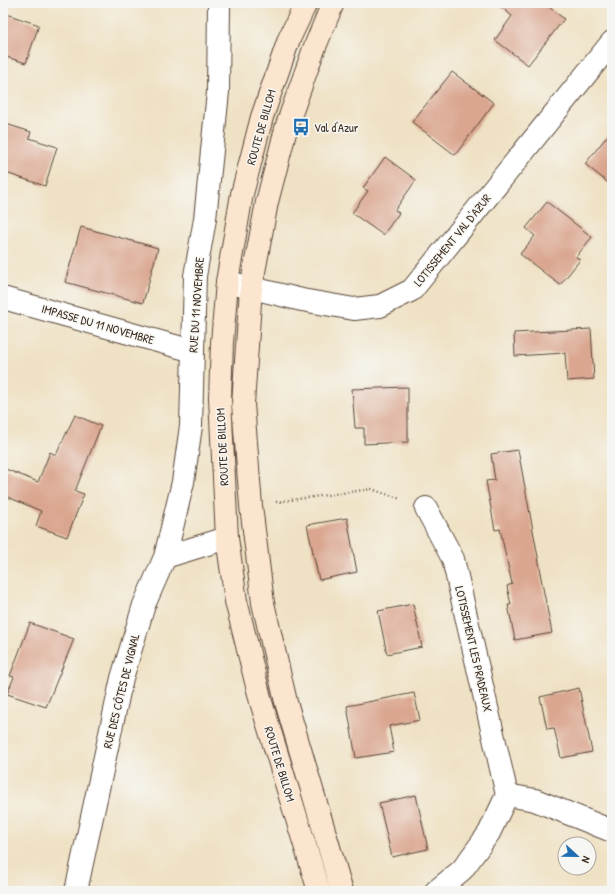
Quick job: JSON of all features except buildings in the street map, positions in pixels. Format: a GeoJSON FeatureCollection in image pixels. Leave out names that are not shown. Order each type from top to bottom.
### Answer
{"type":"FeatureCollection","features":[{"type":"Feature","properties":{"kind":"main road","name":"ROUTE DE BILLOM"},"geometry":{"type":"LineString","coordinates":[[306,3],[289,39],[262,117],[242,194],[227,282],[222,343],[220,398],[227,538],[236,601],[261,702],[319,891]]}},
{"type":"Feature","properties":{"kind":"main road","name":"ROUTE DE BILLOM"},"geometry":{"type":"LineString","coordinates":[[333,3],[314,49],[287,125],[267,202],[250,288],[243,404],[251,506],[263,603],[286,702],[342,891]]}},
{"type":"Feature","properties":{"kind":"street","name":"RUE DU 11 NOVEMBRE"},"geometry":{"type":"LineString","coordinates":[[166,557],[182,482],[191,426],[195,276],[205,219],[218,92],[219,3]]}},
{"type":"Feature","properties":{"kind":"street","name":"LOTISSEMENT VAL D'AZUR"},"geometry":{"type":"LineString","coordinates":[[227,282],[302,300],[354,309],[380,306],[412,290],[612,42]]}},
{"type":"Feature","properties":{"kind":"street","name":"IMPASSE DU 11 NOVEMBRE"},"geometry":{"type":"LineString","coordinates":[[3,298],[193,351]]}},
{"type":"Feature","properties":{"kind":"street","name":"LOTISSEMENT LES PRADEAUX"},"geometry":{"type":"LineString","coordinates":[[426,508],[453,559],[507,795]]}},
{"type":"Feature","properties":{"kind":"street"},"geometry":{"type":"LineString","coordinates":[[166,557],[227,538]]}},
{"type":"Feature","properties":{"kind":"street","name":"RUE DES CÔTES DE VIGNAL"},"geometry":{"type":"LineString","coordinates":[[76,891],[122,678],[144,605],[166,557]]}},
{"type":"Feature","properties":{"kind":"street"},"geometry":{"type":"LineString","coordinates":[[436,891],[462,870],[489,833],[507,795],[535,800],[612,831]]}},
{"type":"Feature","properties":{"kind":"path"},"geometry":{"type":"LineString","coordinates":[[251,506],[371,489],[426,508]]}},
{"type":"Feature","properties":{"kind":"place","name":"Val d'Azur"},"geometry":{"type":"Point","coordinates":[301,127]}}]}
